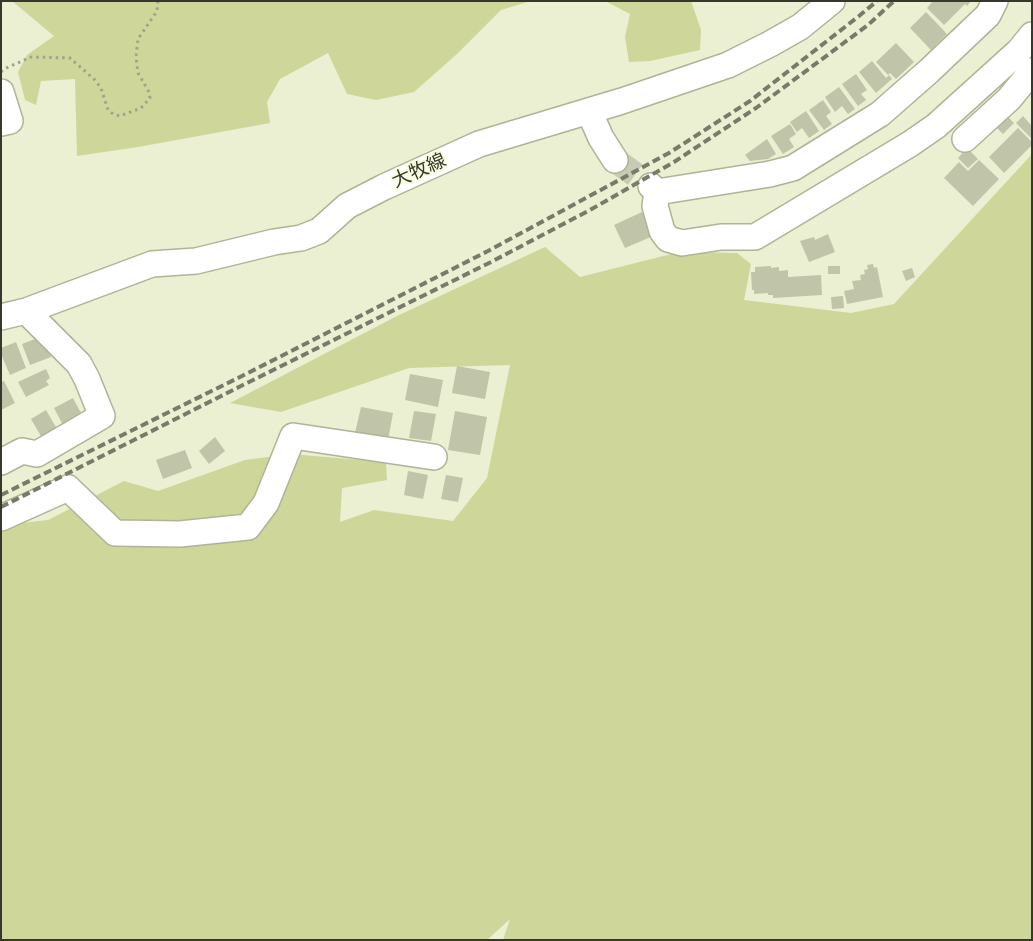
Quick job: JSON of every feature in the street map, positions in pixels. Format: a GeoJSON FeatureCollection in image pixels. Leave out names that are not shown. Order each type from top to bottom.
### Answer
{"type":"FeatureCollection","features":[{"type":"Feature","properties":{"kind":"street","name":"大牧線"},"geometry":{"type":"LineString","coordinates":[[1,317],[26,311],[152,264],[196,261],[274,242],[301,238],[319,232],[347,206],[479,144],[589,110],[622,102],[728,65],[800,27],[832,1]]}},
{"type":"Feature","properties":{"kind":"street"},"geometry":{"type":"LineString","coordinates":[[995,1],[988,15],[880,114],[793,168],[770,174],[654,189],[655,206],[662,231],[668,239],[682,243],[721,237],[755,237],[910,144],[936,126],[1018,51],[1032,35]]}},
{"type":"Feature","properties":{"kind":"street"},"geometry":{"type":"LineString","coordinates":[[965,139],[1009,99],[1032,71]]}},
{"type":"Feature","properties":{"kind":"street"},"geometry":{"type":"LineString","coordinates":[[1,92],[10,121],[1,123]]}},
{"type":"Feature","properties":{"kind":"street"},"geometry":{"type":"LineString","coordinates":[[589,110],[601,138],[615,160]]}},
{"type":"Feature","properties":{"kind":"street"},"geometry":{"type":"LineString","coordinates":[[1,462],[22,451],[37,454],[102,416],[79,364],[26,311]]}},
{"type":"Feature","properties":{"kind":"street"},"geometry":{"type":"LineString","coordinates":[[1,518],[68,488],[115,534],[180,534],[248,527],[266,503],[292,436],[434,457]]}},
{"type":"Feature","properties":{"kind":"path"},"geometry":{"type":"LineString","coordinates":[[1,72],[31,57],[70,58],[94,79],[101,88],[108,110],[113,114],[120,116],[141,108],[150,98],[149,92],[138,73],[136,57],[138,39],[157,11],[158,1]]}},
{"type":"Feature","properties":{"kind":"green space"},"geometry":{"type":"Polygon","coordinates":[[[12,1],[531,1],[501,10],[457,54],[414,92],[376,100],[347,94],[328,53],[280,79],[267,102],[270,123],[77,156],[75,79],[41,81],[36,105],[25,100],[18,72],[27,55],[54,36],[12,1]]]}},
{"type":"Feature","properties":{"kind":"green space"},"geometry":{"type":"Polygon","coordinates":[[[605,1],[691,1],[701,30],[700,50],[650,61],[629,62],[625,37],[630,14],[605,1]]]}},
{"type":"Feature","properties":{"kind":"green space"},"geometry":{"type":"Polygon","coordinates":[[[1032,154],[1032,940],[503,940],[510,919],[487,940],[1,940],[1,530],[12,524],[48,520],[124,481],[158,491],[245,460],[290,454],[386,462],[387,480],[342,488],[340,522],[374,510],[453,521],[487,478],[510,365],[409,368],[281,412],[230,403],[397,316],[545,247],[580,277],[679,252],[737,253],[751,264],[744,300],[851,313],[894,304],[1032,154]]]}},
{"type":"Feature","properties":{"kind":"building"},"geometry":{"type":"Polygon","coordinates":[[[933,1],[971,1],[967,6],[965,4],[944,25],[927,8],[933,1]]]}},
{"type":"Feature","properties":{"kind":"building"},"geometry":{"type":"Polygon","coordinates":[[[926,12],[947,34],[931,50],[910,28],[926,12]]]}},
{"type":"Feature","properties":{"kind":"building"},"geometry":{"type":"Polygon","coordinates":[[[896,43],[914,62],[896,79],[890,73],[888,75],[876,62],[896,43]]]}},
{"type":"Feature","properties":{"kind":"building"},"geometry":{"type":"Polygon","coordinates":[[[872,61],[886,78],[889,75],[892,79],[876,93],[859,72],[872,61]]]}},
{"type":"Feature","properties":{"kind":"building"},"geometry":{"type":"Polygon","coordinates":[[[856,74],[867,90],[861,94],[866,100],[858,106],[842,84],[856,74]]]}},
{"type":"Feature","properties":{"kind":"building"},"geometry":{"type":"Polygon","coordinates":[[[839,87],[855,109],[848,114],[842,106],[835,112],[825,97],[839,87]]]}},
{"type":"Feature","properties":{"kind":"building"},"geometry":{"type":"Polygon","coordinates":[[[823,100],[831,112],[826,116],[832,124],[824,130],[809,110],[823,100]]]}},
{"type":"Feature","properties":{"kind":"building"},"geometry":{"type":"Polygon","coordinates":[[[806,111],[819,131],[809,138],[802,128],[797,132],[790,122],[806,111]]]}},
{"type":"Feature","properties":{"kind":"building"},"geometry":{"type":"Polygon","coordinates":[[[1003,112],[1014,123],[1003,134],[992,123],[1003,112]]]}},
{"type":"Feature","properties":{"kind":"building"},"geometry":{"type":"Polygon","coordinates":[[[1023,116],[1032,126],[1032,139],[1016,123],[1023,116]]]}},
{"type":"Feature","properties":{"kind":"building"},"geometry":{"type":"Polygon","coordinates":[[[790,124],[796,134],[789,139],[794,147],[783,154],[771,136],[790,124]]]}},
{"type":"Feature","properties":{"kind":"building"},"geometry":{"type":"Polygon","coordinates":[[[1018,128],[1032,142],[1032,145],[1004,173],[989,157],[1018,128]]]}},
{"type":"Feature","properties":{"kind":"building"},"geometry":{"type":"Polygon","coordinates":[[[767,139],[776,154],[768,159],[750,161],[745,155],[767,139]]]}},
{"type":"Feature","properties":{"kind":"building"},"geometry":{"type":"Polygon","coordinates":[[[967,148],[978,159],[968,168],[958,158],[967,148]]]}},
{"type":"Feature","properties":{"kind":"building"},"geometry":{"type":"Polygon","coordinates":[[[979,160],[999,179],[973,206],[944,178],[959,162],[968,171],[979,160]]]}},
{"type":"Feature","properties":{"kind":"building"},"geometry":{"type":"Polygon","coordinates":[[[642,212],[653,236],[625,248],[614,225],[642,212]]]}},
{"type":"Feature","properties":{"kind":"building"},"geometry":{"type":"Polygon","coordinates":[[[828,234],[835,252],[809,262],[800,241],[814,237],[815,240],[828,234]]]}},
{"type":"Feature","properties":{"kind":"building"},"geometry":{"type":"Polygon","coordinates":[[[873,264],[874,268],[877,267],[883,297],[847,304],[844,291],[854,289],[852,281],[861,280],[860,275],[865,274],[864,270],[868,269],[867,265],[873,264]]]}},
{"type":"Feature","properties":{"kind":"building"},"geometry":{"type":"Polygon","coordinates":[[[771,266],[771,268],[779,267],[779,271],[788,270],[788,277],[821,275],[822,295],[773,298],[773,295],[768,295],[768,293],[754,294],[751,272],[755,272],[755,267],[771,266]]]}},
{"type":"Feature","properties":{"kind":"building"},"geometry":{"type":"Polygon","coordinates":[[[828,266],[840,266],[840,274],[828,274],[828,266]]]}},
{"type":"Feature","properties":{"kind":"building"},"geometry":{"type":"Polygon","coordinates":[[[912,268],[915,277],[906,281],[902,271],[912,268]]]}},
{"type":"Feature","properties":{"kind":"building"},"geometry":{"type":"Polygon","coordinates":[[[843,296],[844,308],[832,309],[831,297],[843,296]]]}},
{"type":"Feature","properties":{"kind":"building"},"geometry":{"type":"Polygon","coordinates":[[[43,336],[51,357],[30,365],[22,344],[43,336]]]}},
{"type":"Feature","properties":{"kind":"building"},"geometry":{"type":"Polygon","coordinates":[[[16,342],[26,368],[10,375],[1,354],[1,348],[16,342]]]}},
{"type":"Feature","properties":{"kind":"building"},"geometry":{"type":"Polygon","coordinates":[[[457,366],[490,372],[485,399],[452,393],[457,366]]]}},
{"type":"Feature","properties":{"kind":"building"},"geometry":{"type":"Polygon","coordinates":[[[46,369],[50,378],[46,381],[49,385],[26,397],[18,382],[46,369]]]}},
{"type":"Feature","properties":{"kind":"building"},"geometry":{"type":"Polygon","coordinates":[[[410,374],[443,380],[438,407],[405,400],[410,374]]]}},
{"type":"Feature","properties":{"kind":"building"},"geometry":{"type":"Polygon","coordinates":[[[4,381],[15,403],[1,410],[1,382],[4,381]]]}},
{"type":"Feature","properties":{"kind":"building"},"geometry":{"type":"Polygon","coordinates":[[[73,398],[82,415],[63,425],[54,408],[73,398]]]}},
{"type":"Feature","properties":{"kind":"building"},"geometry":{"type":"Polygon","coordinates":[[[361,407],[393,413],[388,440],[355,433],[361,407]]]}},
{"type":"Feature","properties":{"kind":"building"},"geometry":{"type":"Polygon","coordinates":[[[46,410],[57,429],[42,438],[31,419],[46,410]]]}},
{"type":"Feature","properties":{"kind":"building"},"geometry":{"type":"Polygon","coordinates":[[[414,411],[436,414],[431,441],[409,438],[414,411]]]}},
{"type":"Feature","properties":{"kind":"building"},"geometry":{"type":"Polygon","coordinates":[[[455,411],[487,417],[480,455],[448,450],[455,411]]]}},
{"type":"Feature","properties":{"kind":"building"},"geometry":{"type":"Polygon","coordinates":[[[215,437],[225,451],[209,464],[199,451],[215,437]]]}},
{"type":"Feature","properties":{"kind":"building"},"geometry":{"type":"Polygon","coordinates":[[[185,450],[192,468],[163,479],[156,460],[185,450]]]}},
{"type":"Feature","properties":{"kind":"building"},"geometry":{"type":"Polygon","coordinates":[[[408,471],[428,475],[423,499],[404,495],[408,471]]]}},
{"type":"Feature","properties":{"kind":"building"},"geometry":{"type":"Polygon","coordinates":[[[446,475],[463,478],[458,502],[441,499],[446,475]]]}},
{"type":"Feature","properties":{"kind":"tunnel"},"geometry":{"type":"LineString","coordinates":[[615,160],[651,186]]}},
{"type":"Feature","properties":{"kind":"railway"},"geometry":{"type":"LineString","coordinates":[[1,495],[240,377],[488,251],[669,153],[750,101],[877,1]]}},
{"type":"Feature","properties":{"kind":"railway"},"geometry":{"type":"LineString","coordinates":[[1,507],[493,261],[590,210],[674,162],[756,108],[868,25],[894,1]]}}]}
